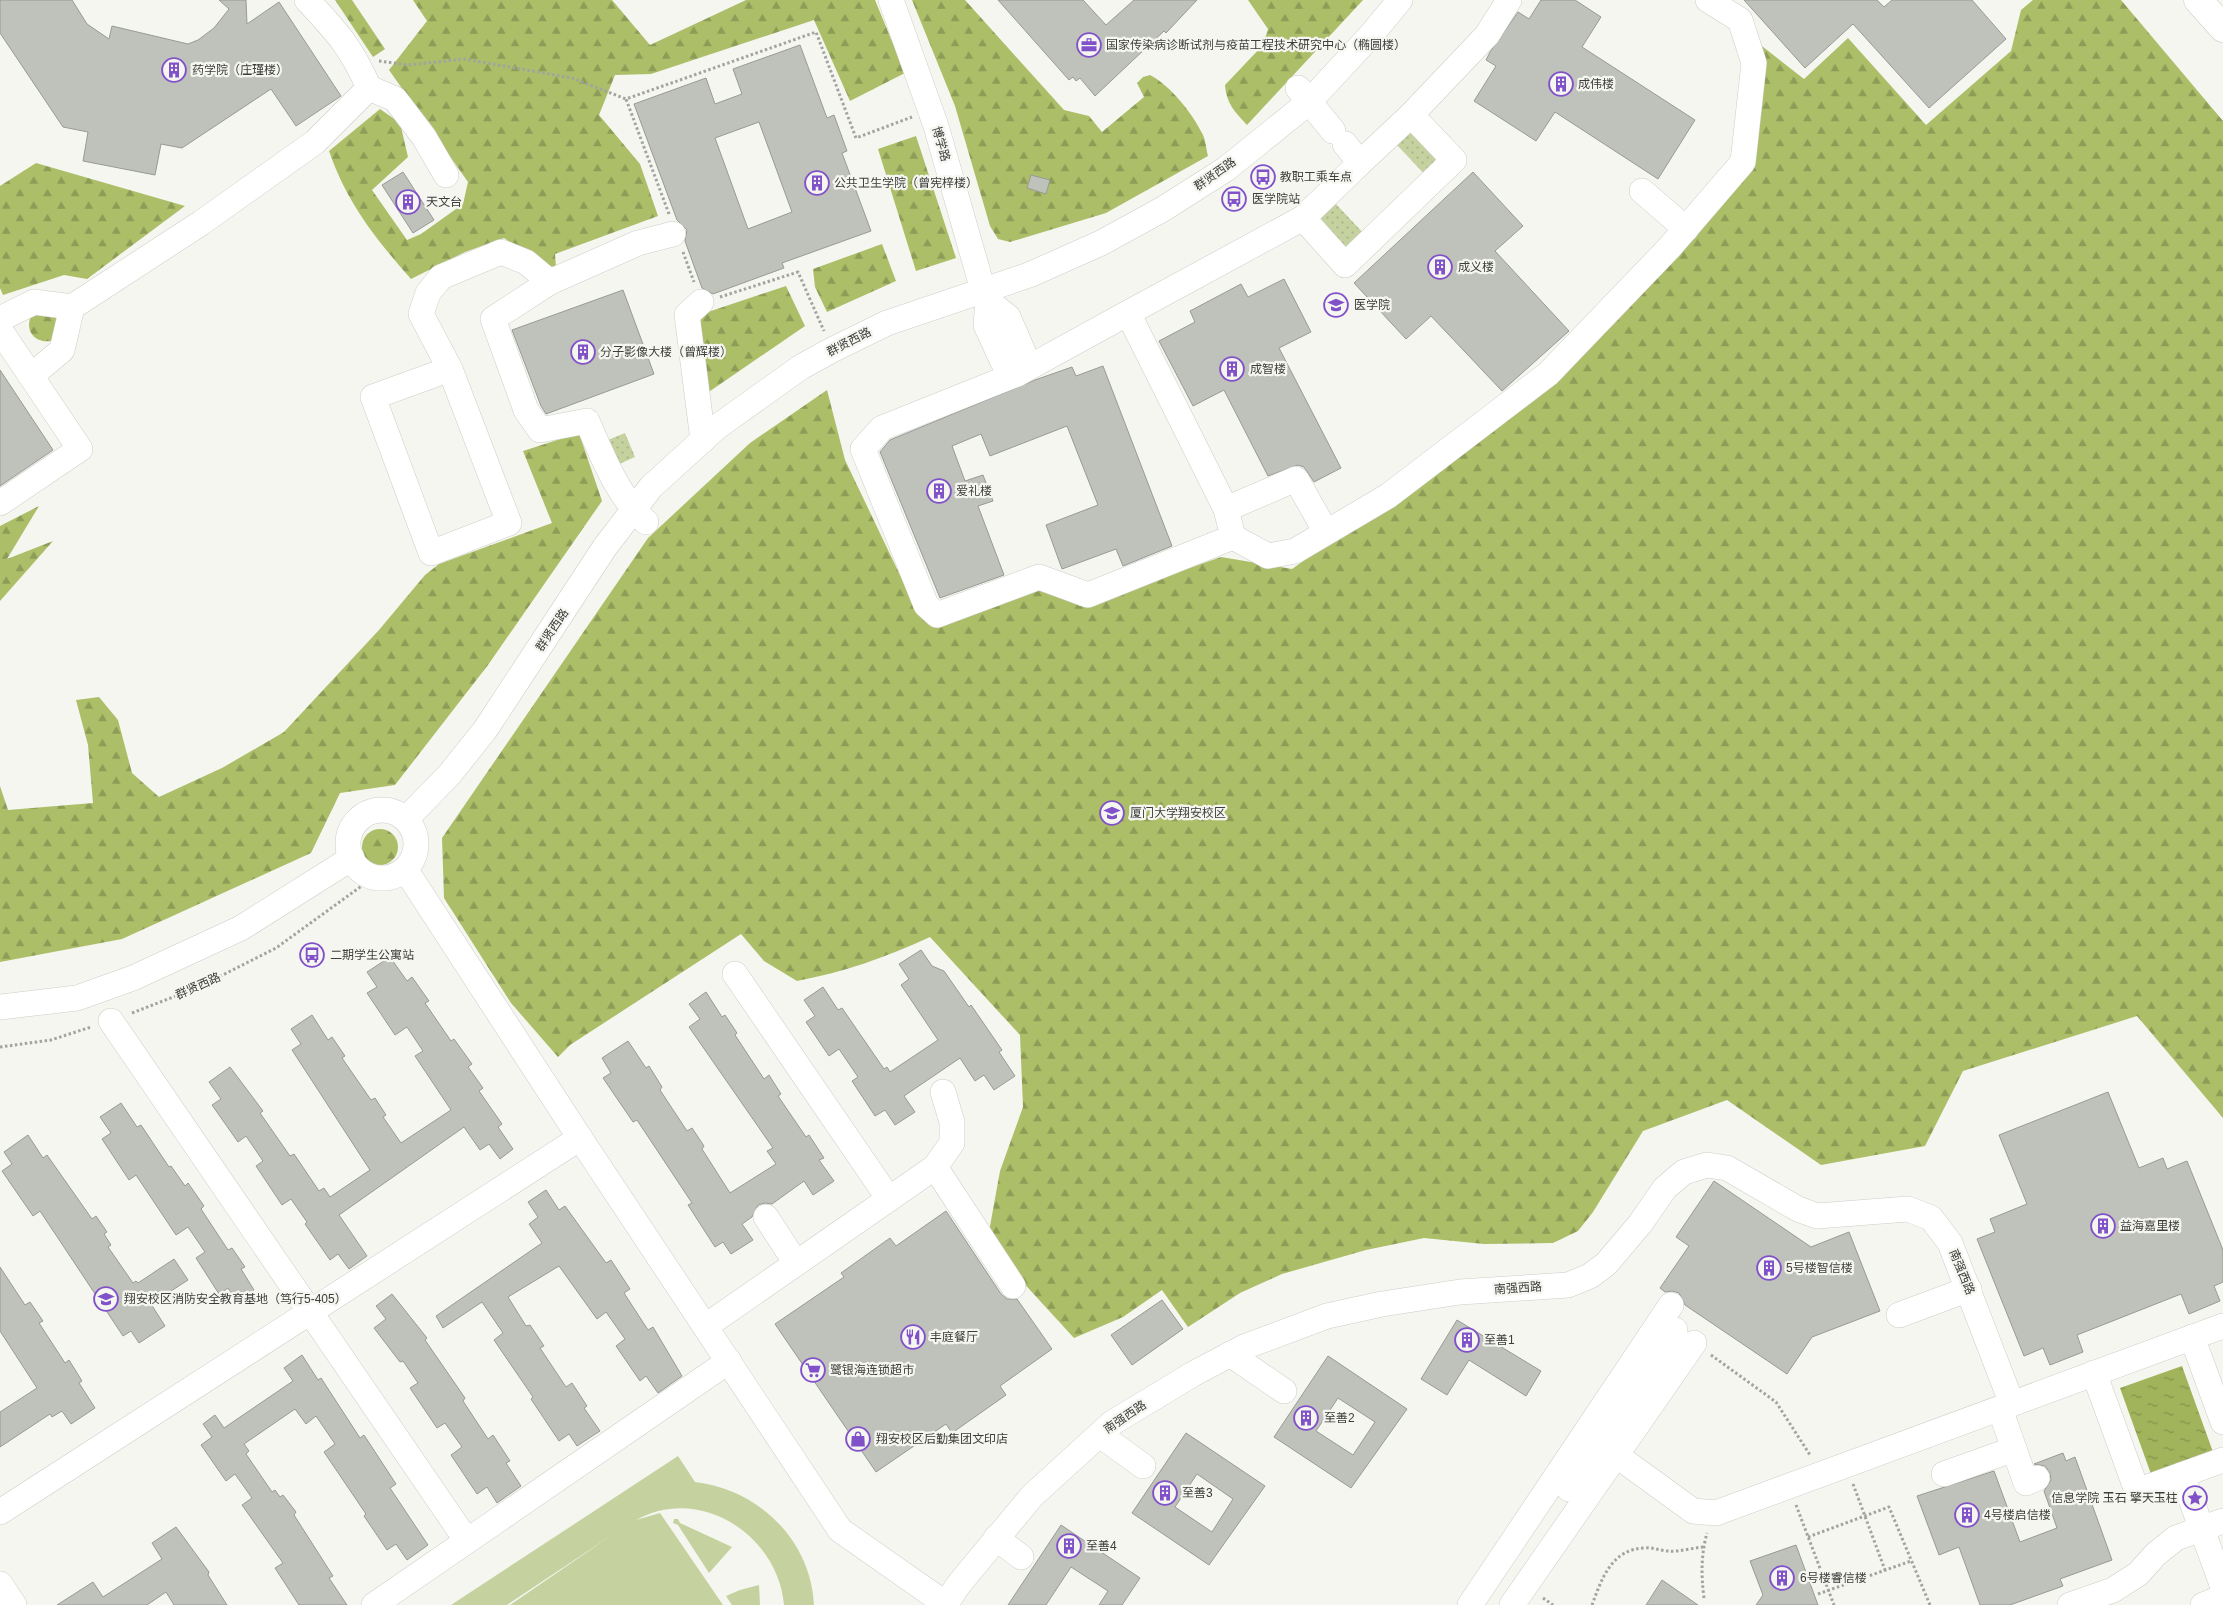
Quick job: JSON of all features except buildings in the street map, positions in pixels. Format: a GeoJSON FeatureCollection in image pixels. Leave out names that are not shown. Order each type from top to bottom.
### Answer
{"type":"FeatureCollection","features":[{"type":"Feature","properties":{"kind":"main road"},"geometry":{"type":"LineString","coordinates":[[2198,0],[2223,28]]}},
{"type":"Feature","properties":{"kind":"street"},"geometry":{"type":"LineString","coordinates":[[307,0],[343,38],[356,58],[369,88],[395,99],[424,137],[446,174]]}},
{"type":"Feature","properties":{"kind":"street","name":"博学路"},"geometry":{"type":"LineString","coordinates":[[891,0],[930,110],[985,296]]}},
{"type":"Feature","properties":{"kind":"street","name":"群贤西路"},"geometry":{"type":"LineString","coordinates":[[406,819],[449,775],[485,730],[604,547],[640,516],[651,487],[717,427],[802,367],[887,323],[985,296],[1029,274],[1101,243],[1163,210],[1226,169],[1371,35],[1400,0]]}},
{"type":"Feature","properties":{"kind":"street"},"geometry":{"type":"LineString","coordinates":[[1233,536],[1088,595],[1039,577],[937,615],[926,605],[863,449],[882,428],[1017,374],[1303,218],[1411,115],[1487,35],[1509,0]]}},
{"type":"Feature","properties":{"kind":"street"},"geometry":{"type":"LineString","coordinates":[[1128,313],[1226,509],[1233,536],[1268,556],[1295,551],[1388,496],[1548,374],[1686,229],[1743,162],[1754,64],[1740,20],[1708,0]]}},
{"type":"Feature","properties":{"kind":"street"},"geometry":{"type":"LineString","coordinates":[[0,319],[34,302],[72,307],[201,223],[315,142],[369,88]]}},
{"type":"Feature","properties":{"kind":"street"},"geometry":{"type":"LineString","coordinates":[[1304,95],[1360,163]]}},
{"type":"Feature","properties":{"kind":"street"},"geometry":{"type":"LineString","coordinates":[[1303,218],[1345,265],[1454,160],[1411,115]]}},
{"type":"Feature","properties":{"kind":"street"},"geometry":{"type":"LineString","coordinates":[[1642,191],[1686,229]]}},
{"type":"Feature","properties":{"kind":"street"},"geometry":{"type":"LineString","coordinates":[[640,516],[613,479],[587,421],[540,430],[526,410],[493,319],[550,282],[638,244],[675,233]]}},
{"type":"Feature","properties":{"kind":"street"},"geometry":{"type":"LineString","coordinates":[[450,369],[373,397],[431,553],[509,523],[450,369],[421,314],[428,293],[440,277],[501,252],[526,262],[550,282]]}},
{"type":"Feature","properties":{"kind":"street"},"geometry":{"type":"LineString","coordinates":[[985,296],[1008,317],[1024,354],[1017,374]]}},
{"type":"Feature","properties":{"kind":"street"},"geometry":{"type":"LineString","coordinates":[[701,302],[687,315],[703,440]]}},
{"type":"Feature","properties":{"kind":"street"},"geometry":{"type":"LineString","coordinates":[[31,376],[62,350],[72,307]]}},
{"type":"Feature","properties":{"kind":"street"},"geometry":{"type":"LineString","coordinates":[[0,330],[80,449],[0,503]]}},
{"type":"Feature","properties":{"kind":"street"},"geometry":{"type":"LineString","coordinates":[[1226,509],[1296,479],[1326,532]]}},
{"type":"Feature","properties":{"kind":"street"},"geometry":{"type":"LineString","coordinates":[[377,810],[388,810],[406,819],[413,828],[416,844],[412,861],[396,875],[374,877],[361,870],[352,858],[349,838],[352,828],[367,813],[377,810]]}},
{"type":"Feature","properties":{"kind":"street"},"geometry":{"type":"LineString","coordinates":[[0,1008],[77,998],[132,978],[241,928],[352,858]]}},
{"type":"Feature","properties":{"kind":"street"},"geometry":{"type":"LineString","coordinates":[[405,869],[580,1138],[840,1530],[946,1605]]}},
{"type":"Feature","properties":{"kind":"street"},"geometry":{"type":"LineString","coordinates":[[735,974],[889,1199]]}},
{"type":"Feature","properties":{"kind":"street"},"geometry":{"type":"LineString","coordinates":[[111,1021],[466,1541]]}},
{"type":"Feature","properties":{"kind":"street"},"geometry":{"type":"LineString","coordinates":[[706,1326],[935,1167],[952,1143],[952,1122],[943,1092]]}},
{"type":"Feature","properties":{"kind":"street"},"geometry":{"type":"LineString","coordinates":[[0,1512],[580,1138]]}},
{"type":"Feature","properties":{"kind":"street","name":"南强西路"},"geometry":{"type":"LineString","coordinates":[[946,1605],[996,1538],[1032,1496],[1112,1423],[1230,1354],[1244,1346],[1327,1316],[1382,1304],[1460,1292],[1568,1285],[1590,1276],[1606,1264],[1640,1224],[1666,1188],[1678,1177],[1684,1172],[1707,1165],[1727,1168],[1798,1209],[1817,1216],[1908,1209],[1931,1218],[1950,1243],[1969,1289],[2006,1406],[2014,1450],[2026,1483],[2037,1478]]}},
{"type":"Feature","properties":{"kind":"street"},"geometry":{"type":"LineString","coordinates":[[935,1167],[1013,1286]]}},
{"type":"Feature","properties":{"kind":"street"},"geometry":{"type":"LineString","coordinates":[[766,1217],[796,1263]]}},
{"type":"Feature","properties":{"kind":"street"},"geometry":{"type":"LineString","coordinates":[[1899,1315],[1969,1289]]}},
{"type":"Feature","properties":{"kind":"street"},"geometry":{"type":"LineString","coordinates":[[1470,1605],[1671,1305]]}},
{"type":"Feature","properties":{"kind":"street"},"geometry":{"type":"LineString","coordinates":[[1604,1461],[1693,1511],[1711,1513],[1738,1506],[2223,1326]]}},
{"type":"Feature","properties":{"kind":"street"},"geometry":{"type":"LineString","coordinates":[[1512,1605],[1685,1337]]}},
{"type":"Feature","properties":{"kind":"street"},"geometry":{"type":"LineString","coordinates":[[2192,1337],[2223,1422]]}},
{"type":"Feature","properties":{"kind":"street"},"geometry":{"type":"LineString","coordinates":[[1230,1354],[1284,1391]]}},
{"type":"Feature","properties":{"kind":"street"},"geometry":{"type":"LineString","coordinates":[[374,1605],[729,1361]]}},
{"type":"Feature","properties":{"kind":"street"},"geometry":{"type":"LineString","coordinates":[[2094,1373],[2137,1491],[2223,1460]]}},
{"type":"Feature","properties":{"kind":"street"},"geometry":{"type":"LineString","coordinates":[[1100,1435],[1143,1466]]}},
{"type":"Feature","properties":{"kind":"street"},"geometry":{"type":"LineString","coordinates":[[1944,1474],[2014,1450]]}},
{"type":"Feature","properties":{"kind":"street"},"geometry":{"type":"LineString","coordinates":[[1491,1605],[1604,1461]]}},
{"type":"Feature","properties":{"kind":"street"},"geometry":{"type":"LineString","coordinates":[[2182,1475],[2212,1525],[2223,1587]]}},
{"type":"Feature","properties":{"kind":"street"},"geometry":{"type":"LineString","coordinates":[[2070,1605],[2113,1590],[2138,1574],[2156,1554],[2176,1538],[2212,1525]]}},
{"type":"Feature","properties":{"kind":"street"},"geometry":{"type":"LineString","coordinates":[[996,1538],[1021,1557]]}},
{"type":"Feature","properties":{"kind":"street"},"geometry":{"type":"LineString","coordinates":[[0,1584],[14,1605]]}},
{"type":"Feature","properties":{"kind":"street"},"geometry":{"type":"LineString","coordinates":[[2203,1605],[2223,1598]]}},
{"type":"Feature","properties":{"kind":"path"},"geometry":{"type":"LineString","coordinates":[[356,58],[409,65],[464,59],[572,78],[626,98],[816,32],[856,138],[930,110]]}},
{"type":"Feature","properties":{"kind":"path"},"geometry":{"type":"LineString","coordinates":[[626,98],[701,302],[798,272],[825,334]]}},
{"type":"Feature","properties":{"kind":"path"},"geometry":{"type":"LineString","coordinates":[[818,338],[833,330]]}},
{"type":"Feature","properties":{"kind":"path","name":"群贤西路"},"geometry":{"type":"LineString","coordinates":[[0,1047],[51,1040],[111,1021],[200,987],[276,948],[374,877]]}},
{"type":"Feature","properties":{"kind":"path"},"geometry":{"type":"LineString","coordinates":[[1685,1337],[1776,1402],[1822,1475]]}},
{"type":"Feature","properties":{"kind":"path"},"geometry":{"type":"LineString","coordinates":[[1847,1466],[1885,1570]]}},
{"type":"Feature","properties":{"kind":"path"},"geometry":{"type":"LineString","coordinates":[[1789,1487],[1834,1605]]}},
{"type":"Feature","properties":{"kind":"path"},"geometry":{"type":"LineString","coordinates":[[1808,1537],[1889,1507],[1930,1605]]}},
{"type":"Feature","properties":{"kind":"path"},"geometry":{"type":"LineString","coordinates":[[1704,1598],[1701,1576],[1703,1547],[1711,1513]]}},
{"type":"Feature","properties":{"kind":"path"},"geometry":{"type":"LineString","coordinates":[[1592,1605],[1601,1581],[1619,1555],[1633,1549],[1648,1547],[1668,1552],[1703,1547]]}},
{"type":"Feature","properties":{"kind":"path"},"geometry":{"type":"LineString","coordinates":[[1818,1594],[1912,1561]]}},
{"type":"Feature","properties":{"kind":"shaded area"},"geometry":{"type":"Polygon","coordinates":[[[1417,127],[1448,161],[1429,179],[1397,145],[1417,127]]]}},
{"type":"Feature","properties":{"kind":"shaded area"},"geometry":{"type":"Polygon","coordinates":[[[1335,203],[1367,237],[1348,255],[1316,221],[1335,203]]]}},
{"type":"Feature","properties":{"kind":"shaded area"},"geometry":{"type":"Polygon","coordinates":[[[625,433],[635,457],[619,464],[608,440],[625,433]]]}},
{"type":"Feature","properties":{"kind":"shaded area"},"geometry":{"type":"Polygon","coordinates":[[[678,1456],[695,1482],[718,1487],[740,1495],[760,1507],[777,1522],[792,1539],[803,1559],[811,1581],[814,1605],[784,1605],[779,1580],[767,1558],[752,1538],[732,1523],[710,1513],[686,1508],[661,1510],[636,1520],[660,1513],[723,1605],[510,1605],[612,1535],[507,1605],[451,1605],[678,1456]]]}},
{"type":"Feature","properties":{"kind":"shaded area"},"geometry":{"type":"Polygon","coordinates":[[[674,1519],[678,1519],[680,1523],[732,1547],[709,1573],[678,1525],[673,1523],[674,1519]]]}},
{"type":"Feature","properties":{"kind":"shaded area"},"geometry":{"type":"Polygon","coordinates":[[[759,1585],[760,1605],[732,1605],[726,1596],[740,1590],[759,1585]]]}},
{"type":"Feature","properties":{"kind":"green space"},"geometry":{"type":"Polygon","coordinates":[[[335,0],[352,0],[385,49],[373,57],[335,0]]]}},
{"type":"Feature","properties":{"kind":"green space"},"geometry":{"type":"Polygon","coordinates":[[[413,0],[612,0],[650,45],[746,0],[875,0],[905,73],[850,101],[814,20],[651,74],[615,75],[599,115],[640,164],[658,216],[555,254],[556,267],[546,266],[504,238],[465,252],[411,279],[374,234],[353,204],[329,151],[380,109],[400,123],[408,157],[372,190],[407,240],[421,234],[463,204],[468,182],[389,70],[427,21],[413,0]]]}},
{"type":"Feature","properties":{"kind":"green space"},"geometry":{"type":"Polygon","coordinates":[[[912,0],[965,0],[1064,110],[1089,116],[1102,132],[1144,97],[1137,83],[1143,77],[1150,75],[1166,86],[1187,109],[1203,136],[1208,156],[1106,213],[1010,242],[998,239],[990,226],[955,106],[912,0]]]}},
{"type":"Feature","properties":{"kind":"green space"},"geometry":{"type":"Polygon","coordinates":[[[1248,0],[1363,0],[1247,125],[1229,102],[1225,85],[1263,45],[1268,29],[1248,0]]]}},
{"type":"Feature","properties":{"kind":"green space"},"geometry":{"type":"Polygon","coordinates":[[[2033,0],[2121,0],[2223,121],[2223,1118],[2137,1016],[1963,1071],[1925,1146],[1821,1165],[1727,1100],[1643,1131],[1593,1212],[1578,1231],[1553,1243],[1484,1244],[1424,1238],[1366,1250],[1282,1274],[1240,1293],[1188,1327],[1162,1290],[1123,1317],[1074,1338],[987,1243],[1000,1171],[1023,1107],[1020,1035],[930,937],[865,963],[797,981],[764,961],[741,934],[570,1045],[558,1057],[511,1003],[444,898],[442,838],[648,538],[750,443],[827,390],[845,460],[910,596],[925,612],[1024,582],[1080,606],[1221,557],[1292,569],[1561,379],[1753,158],[1744,32],[1804,79],[1848,38],[1926,125],[2011,51],[2021,10],[2033,0]]]}},
{"type":"Feature","properties":{"kind":"green space"},"geometry":{"type":"Polygon","coordinates":[[[916,136],[956,258],[916,271],[878,149],[916,136]]]}},
{"type":"Feature","properties":{"kind":"green space"},"geometry":{"type":"Polygon","coordinates":[[[36,163],[185,206],[87,279],[64,275],[3,295],[0,288],[0,186],[36,163]]]}},
{"type":"Feature","properties":{"kind":"green space"},"geometry":{"type":"Polygon","coordinates":[[[882,244],[896,281],[827,312],[815,287],[813,269],[882,244]]]}},
{"type":"Feature","properties":{"kind":"green space"},"geometry":{"type":"Polygon","coordinates":[[[786,286],[805,326],[700,398],[693,317],[786,286]]]}},
{"type":"Feature","properties":{"kind":"green space"},"geometry":{"type":"Polygon","coordinates":[[[57,310],[57,339],[44,341],[34,337],[29,327],[32,314],[57,310]]]}},
{"type":"Feature","properties":{"kind":"green space"},"geometry":{"type":"Polygon","coordinates":[[[579,433],[602,501],[488,665],[395,785],[340,793],[311,853],[122,939],[0,962],[0,786],[8,810],[93,803],[88,745],[76,700],[99,697],[118,720],[132,773],[159,797],[222,768],[284,732],[379,630],[425,575],[439,564],[552,523],[523,451],[579,433]]]}},
{"type":"Feature","properties":{"kind":"green space"},"geometry":{"type":"Polygon","coordinates":[[[39,506],[7,559],[53,541],[0,601],[0,526],[39,506]]]}},
{"type":"Feature","properties":{"kind":"green space"},"geometry":{"type":"Polygon","coordinates":[[[380,829],[392,835],[398,847],[392,859],[380,865],[368,859],[362,847],[368,835],[380,829]]]}},
{"type":"Feature","properties":{"kind":"water"},"geometry":{"type":"Polygon","coordinates":[[[2182,1366],[2213,1452],[2151,1474],[2120,1388],[2182,1366]]]}},
{"type":"Feature","properties":{"kind":"place","name":"国家传染病诊断试剂与疫苗工程技术研究中心（椭圆楼）"},"geometry":{"type":"Point","coordinates":[1089,45]}},
{"type":"Feature","properties":{"kind":"place","name":"药学院（庄瑾楼）"},"geometry":{"type":"Point","coordinates":[174,70]}},
{"type":"Feature","properties":{"kind":"place","name":"成伟楼"},"geometry":{"type":"Point","coordinates":[1561,84]}},
{"type":"Feature","properties":{"kind":"place","name":"教职工乘车点"},"geometry":{"type":"Point","coordinates":[1263,177]}},
{"type":"Feature","properties":{"kind":"place","name":"公共卫生学院（曾宪梓楼）"},"geometry":{"type":"Point","coordinates":[817,183]}},
{"type":"Feature","properties":{"kind":"place","name":"医学院站"},"geometry":{"type":"Point","coordinates":[1234,199]}},
{"type":"Feature","properties":{"kind":"place","name":"天文台"},"geometry":{"type":"Point","coordinates":[408,202]}},
{"type":"Feature","properties":{"kind":"place","name":"成义楼"},"geometry":{"type":"Point","coordinates":[1440,267]}},
{"type":"Feature","properties":{"kind":"place","name":"医学院"},"geometry":{"type":"Point","coordinates":[1336,305]}},
{"type":"Feature","properties":{"kind":"place","name":"分子影像大楼（曾辉楼）"},"geometry":{"type":"Point","coordinates":[583,352]}},
{"type":"Feature","properties":{"kind":"place","name":"成智楼"},"geometry":{"type":"Point","coordinates":[1232,369]}},
{"type":"Feature","properties":{"kind":"place","name":"爱礼楼"},"geometry":{"type":"Point","coordinates":[939,491]}},
{"type":"Feature","properties":{"kind":"place","name":"厦门大学翔安校区"},"geometry":{"type":"Point","coordinates":[1112,813]}},
{"type":"Feature","properties":{"kind":"place","name":"二期学生公寓站"},"geometry":{"type":"Point","coordinates":[312,955]}},
{"type":"Feature","properties":{"kind":"place","name":"益海嘉里楼"},"geometry":{"type":"Point","coordinates":[2103,1226]}},
{"type":"Feature","properties":{"kind":"place","name":"5号楼智信楼"},"geometry":{"type":"Point","coordinates":[1769,1268]}},
{"type":"Feature","properties":{"kind":"place","name":"翔安校区消防安全教育基地（笃行5-405）"},"geometry":{"type":"Point","coordinates":[106,1299]}},
{"type":"Feature","properties":{"kind":"place","name":"丰庭餐厅"},"geometry":{"type":"Point","coordinates":[913,1337]}},
{"type":"Feature","properties":{"kind":"place","name":"至善1"},"geometry":{"type":"Point","coordinates":[1467,1340]}},
{"type":"Feature","properties":{"kind":"place","name":"鹭银海连锁超市"},"geometry":{"type":"Point","coordinates":[813,1370]}},
{"type":"Feature","properties":{"kind":"place","name":"至善2"},"geometry":{"type":"Point","coordinates":[1306,1418]}},
{"type":"Feature","properties":{"kind":"place","name":"翔安校区后勤集团文印店"},"geometry":{"type":"Point","coordinates":[858,1439]}},
{"type":"Feature","properties":{"kind":"place","name":"至善3"},"geometry":{"type":"Point","coordinates":[1165,1493]}},
{"type":"Feature","properties":{"kind":"place","name":"信息学院 玉石 擎天玉柱"},"geometry":{"type":"Point","coordinates":[2195,1498]}},
{"type":"Feature","properties":{"kind":"place","name":"4号楼启信楼"},"geometry":{"type":"Point","coordinates":[1967,1515]}},
{"type":"Feature","properties":{"kind":"place","name":"至善4"},"geometry":{"type":"Point","coordinates":[1069,1546]}},
{"type":"Feature","properties":{"kind":"place","name":"6号楼睿信楼"},"geometry":{"type":"Point","coordinates":[1782,1578]}}]}
